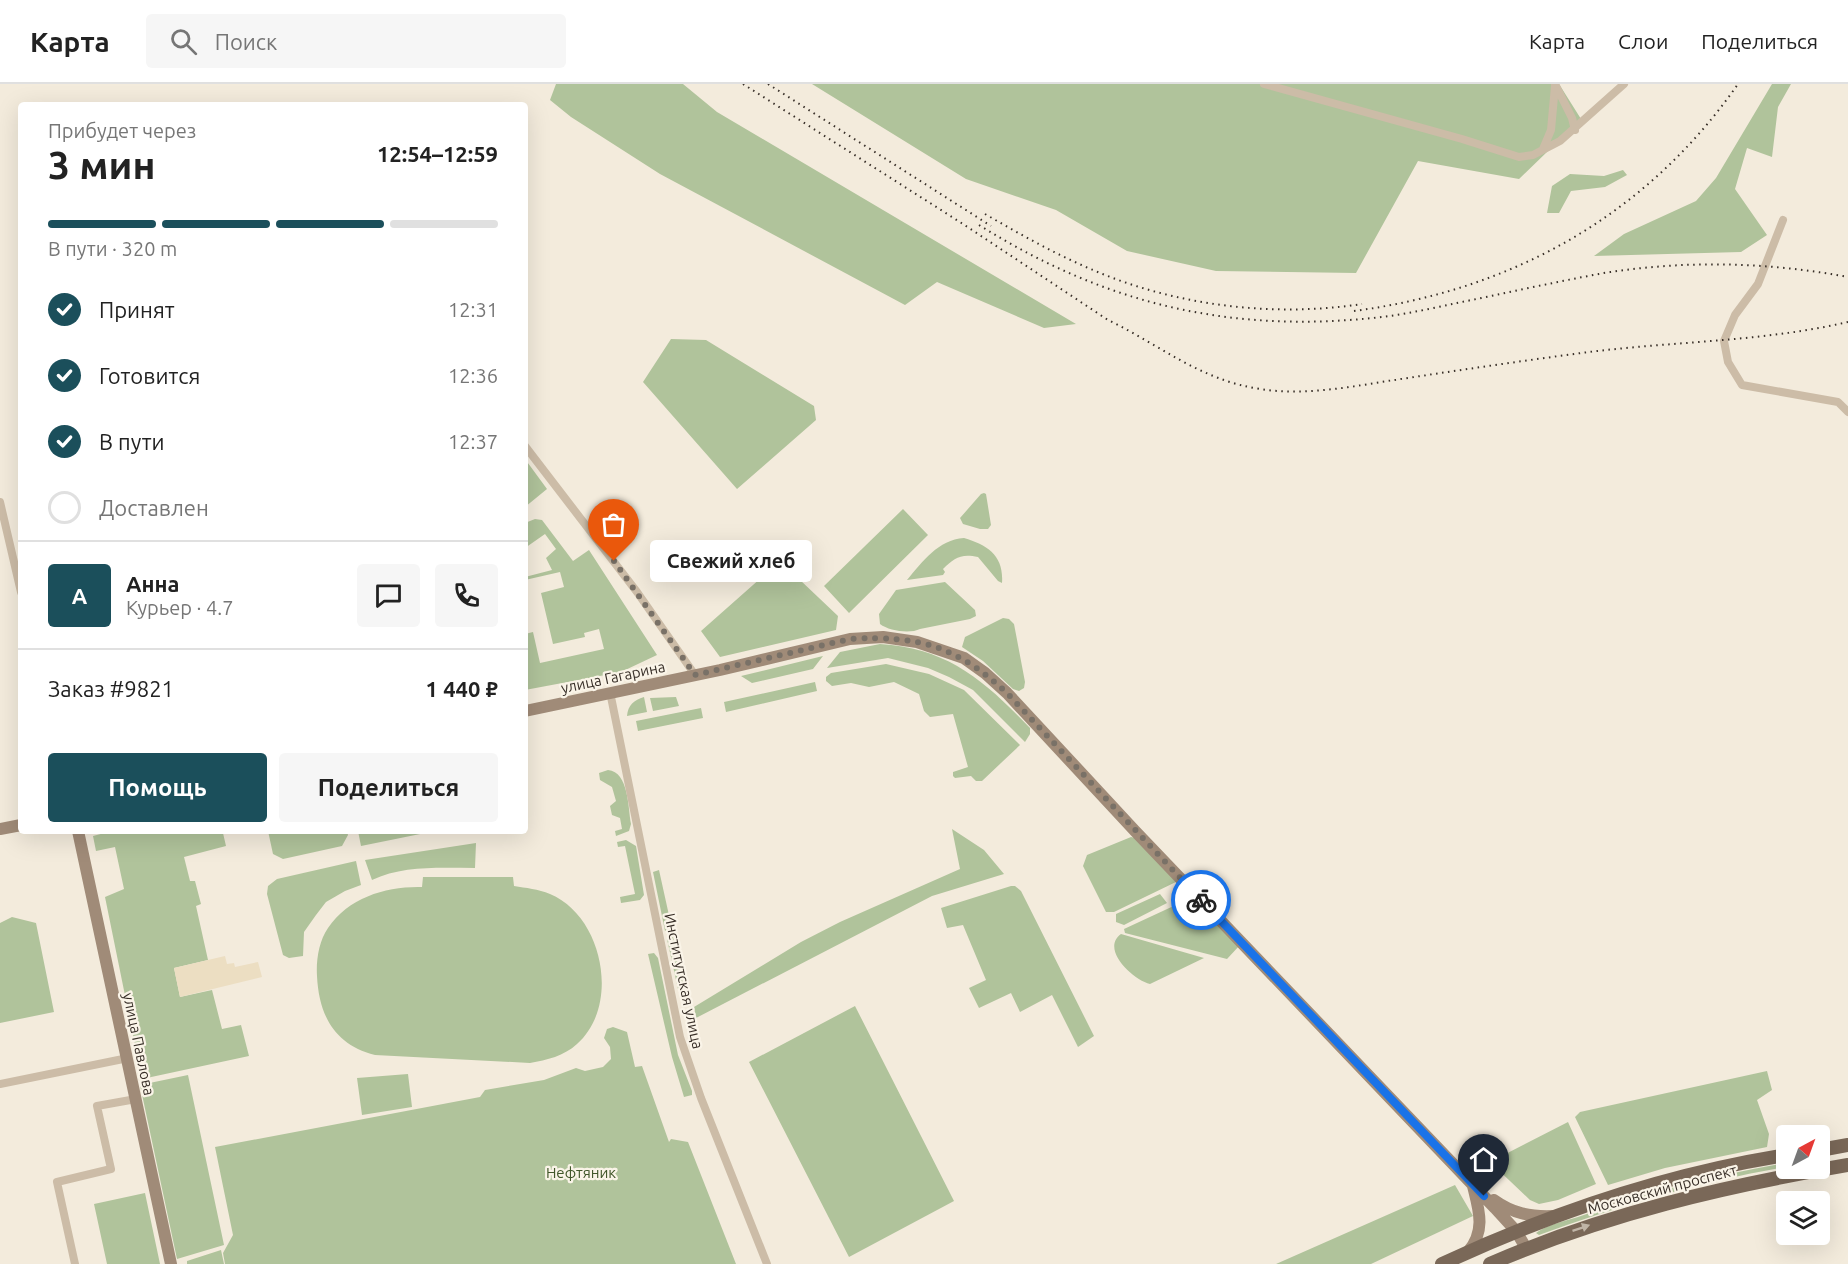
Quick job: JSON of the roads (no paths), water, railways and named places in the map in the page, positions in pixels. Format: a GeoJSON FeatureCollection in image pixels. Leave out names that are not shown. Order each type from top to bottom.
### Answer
{"type":"FeatureCollection","features":[{"type":"Feature","properties":{"kind":"main road","name":"улица Гагарина"},"geometry":{"type":"LineString","coordinates":[[528,710],[850,639],[883,637],[917,642],[964,658],[1007,693],[1473,1185],[1516,1231],[1526,1248]]}},
{"type":"Feature","properties":{"kind":"main road"},"geometry":{"type":"LineString","coordinates":[[0,829],[18,826]]}},
{"type":"Feature","properties":{"kind":"main road","name":"улица Павлова"},"geometry":{"type":"LineString","coordinates":[[79,834],[171,1264]]}},
{"type":"Feature","properties":{"kind":"main road"},"geometry":{"type":"LineString","coordinates":[[1830,1148],[1848,1145]]}},
{"type":"Feature","properties":{"kind":"main road","name":"Московский проспект"},"geometry":{"type":"LineString","coordinates":[[1442,1264],[1516,1231],[1559,1215],[1684,1177],[1776,1157]]}},
{"type":"Feature","properties":{"kind":"main road","name":"Московский проспект"},"geometry":{"type":"LineString","coordinates":[[1490,1264],[1526,1248],[1616,1217],[1689,1196],[1767,1178],[1848,1165]]}},
{"type":"Feature","properties":{"kind":"main road"},"geometry":{"type":"LineString","coordinates":[[1473,1185],[1511,1211],[1525,1215],[1559,1215]]}},
{"type":"Feature","properties":{"kind":"main road"},"geometry":{"type":"LineString","coordinates":[[1468,1252],[1479,1235],[1480,1225],[1473,1185]]}},
{"type":"Feature","properties":{"kind":"street"},"geometry":{"type":"LineString","coordinates":[[1264,84],[1519,157],[1533,155],[1560,141],[1624,84]]}},
{"type":"Feature","properties":{"kind":"street"},"geometry":{"type":"LineString","coordinates":[[1542,150],[1551,130],[1556,85]]}},
{"type":"Feature","properties":{"kind":"street"},"geometry":{"type":"LineString","coordinates":[[1556,85],[1572,118],[1575,130]]}},
{"type":"Feature","properties":{"kind":"street"},"geometry":{"type":"LineString","coordinates":[[1783,220],[1758,284],[1735,315],[1724,341],[1728,362],[1742,385],[1838,402],[1848,412]]}},
{"type":"Feature","properties":{"kind":"street"},"geometry":{"type":"LineString","coordinates":[[528,450],[637,592],[695,675]]}},
{"type":"Feature","properties":{"kind":"street"},"geometry":{"type":"LineString","coordinates":[[0,502],[2,521],[18,581]]}},
{"type":"Feature","properties":{"kind":"street","name":"Институтская улица"},"geometry":{"type":"LineString","coordinates":[[610,692],[680,1037],[697,1087],[767,1264]]}},
{"type":"Feature","properties":{"kind":"street"},"geometry":{"type":"LineString","coordinates":[[0,1084],[128,1058]]}},
{"type":"Feature","properties":{"kind":"street"},"geometry":{"type":"LineString","coordinates":[[75,1264],[57,1182],[111,1169],[97,1106],[136,1099]]}},
{"type":"Feature","properties":{"kind":"railway"},"geometry":{"type":"LineString","coordinates":[[743,84],[963,224],[1108,320],[1199,370],[1218,378],[1260,389],[1293,392],[1327,390],[1574,354],[1746,338],[1848,322]]}},
{"type":"Feature","properties":{"kind":"railway"},"geometry":{"type":"LineString","coordinates":[[768,84],[991,226]]}},
{"type":"Feature","properties":{"kind":"railway"},"geometry":{"type":"LineString","coordinates":[[1354,311],[1412,301],[1468,285],[1521,265],[1571,239],[1618,208],[1661,172],[1702,131],[1738,84]]}},
{"type":"Feature","properties":{"kind":"railway"},"geometry":{"type":"LineString","coordinates":[[985,214],[1088,268],[1124,282],[1182,298],[1211,304],[1272,309],[1332,308],[1362,304]]}},
{"type":"Feature","properties":{"kind":"railway"},"geometry":{"type":"LineString","coordinates":[[979,225],[1027,253],[1075,276],[1123,294],[1172,307],[1222,316],[1274,321],[1327,321],[1391,316],[1604,273],[1665,266],[1726,264],[1787,268],[1848,277]]}},
{"type":"Feature","properties":{"kind":"place","name":"Свежий хлеб"},"geometry":{"type":"Point","coordinates":[614,561]}},
{"type":"Feature","properties":{"kind":"park label","name":"Нефтяник"},"geometry":{"type":"Point","coordinates":[581,1172]}}]}
